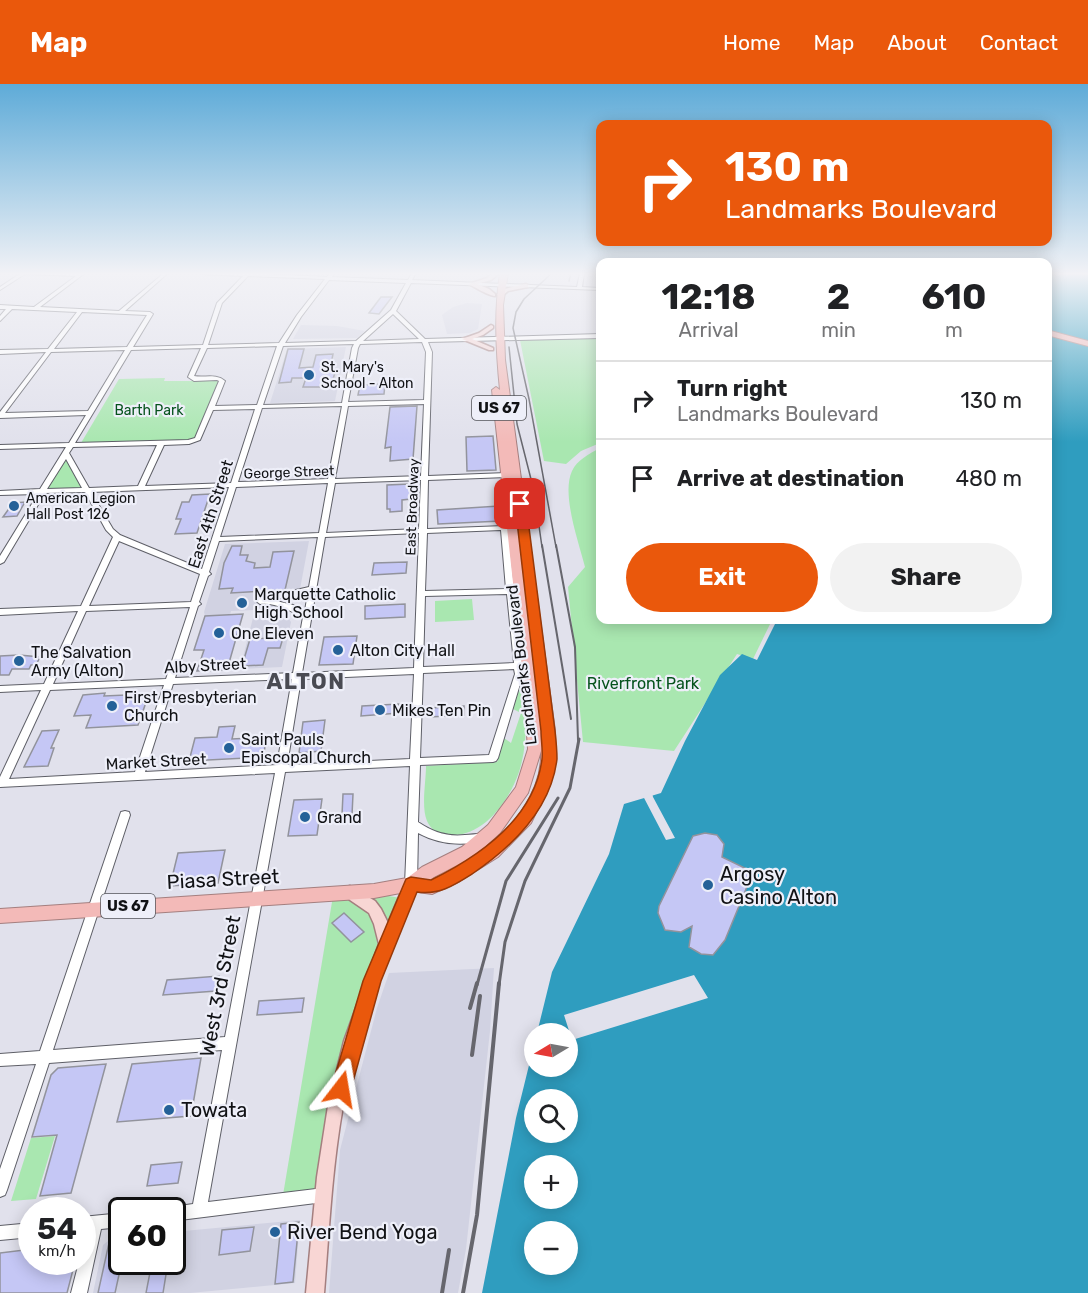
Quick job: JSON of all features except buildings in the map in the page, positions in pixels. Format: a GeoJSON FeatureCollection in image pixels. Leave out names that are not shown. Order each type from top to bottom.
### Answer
{"type":"FeatureCollection","features":[{"type":"Feature","properties":{"kind":"highway","name":"Landmarks Boulevard"},"geometry":{"type":"LineString","coordinates":[[411,884],[428,872],[468,852],[503,819],[523,789],[535,749],[529,665],[492,329]]}},
{"type":"Feature","properties":{"kind":"highway","name":"Landmarks Boulevard"},"geometry":{"type":"LineString","coordinates":[[411,884],[432,887],[492,852],[526,819],[543,783],[549,759],[544,685],[493,338],[494,329]]}},
{"type":"Feature","properties":{"kind":"highway"},"geometry":{"type":"LineString","coordinates":[[1058,329],[1088,339]]}},
{"type":"Feature","properties":{"kind":"highway"},"geometry":{"type":"LineString","coordinates":[[1052,333],[1088,344]]}},
{"type":"Feature","properties":{"kind":"highway","name":"Piasa Street"},"geometry":{"type":"LineString","coordinates":[[0,916],[374,891],[411,884]]}},
{"type":"Feature","properties":{"kind":"main road"},"geometry":{"type":"LineString","coordinates":[[465,339],[481,334],[493,338]]}},
{"type":"Feature","properties":{"kind":"main road"},"geometry":{"type":"LineString","coordinates":[[465,339],[493,338]]}},
{"type":"Feature","properties":{"kind":"main road"},"geometry":{"type":"LineString","coordinates":[[315,1293],[330,1138],[344,1074],[366,1000],[411,884]]}},
{"type":"Feature","properties":{"kind":"main road"},"geometry":{"type":"LineString","coordinates":[[350,892],[355,898],[371,906],[378,915],[386,945]]}},
{"type":"Feature","properties":{"kind":"street"},"geometry":{"type":"LineString","coordinates":[[0,415],[65,329]]}},
{"type":"Feature","properties":{"kind":"street"},"geometry":{"type":"LineString","coordinates":[[0,562],[4,548],[43,492],[141,329]]}},
{"type":"Feature","properties":{"kind":"street"},"geometry":{"type":"LineString","coordinates":[[0,447],[195,441],[199,438],[222,381],[218,378],[191,377],[211,329]]}},
{"type":"Feature","properties":{"kind":"street","name":"East 4th Street"},"geometry":{"type":"LineString","coordinates":[[138,777],[207,574],[260,407],[282,344],[291,329]]}},
{"type":"Feature","properties":{"kind":"street"},"geometry":{"type":"LineString","coordinates":[[358,342],[372,329]]}},
{"type":"Feature","properties":{"kind":"street"},"geometry":{"type":"LineString","coordinates":[[413,329],[424,340]]}},
{"type":"Feature","properties":{"kind":"street"},"geometry":{"type":"LineString","coordinates":[[0,352],[596,336]]}},
{"type":"Feature","properties":{"kind":"street","name":"East Broadway"},"geometry":{"type":"LineString","coordinates":[[411,884],[428,402],[429,352],[424,340]]}},
{"type":"Feature","properties":{"kind":"street","name":"West 3rd Street"},"geometry":{"type":"LineString","coordinates":[[199,1210],[228,1043],[281,769],[355,348],[358,342]]}},
{"type":"Feature","properties":{"kind":"street"},"geometry":{"type":"LineString","coordinates":[[211,408],[428,402]]}},
{"type":"Feature","properties":{"kind":"street"},"geometry":{"type":"LineString","coordinates":[[0,415],[91,413]]}},
{"type":"Feature","properties":{"kind":"street"},"geometry":{"type":"LineString","coordinates":[[140,489],[161,443]]}},
{"type":"Feature","properties":{"kind":"street"},"geometry":{"type":"LineString","coordinates":[[66,454],[86,490],[117,537],[207,574]]}},
{"type":"Feature","properties":{"kind":"street","name":"George Street"},"geometry":{"type":"LineString","coordinates":[[0,494],[507,475]]}},
{"type":"Feature","properties":{"kind":"street"},"geometry":{"type":"LineString","coordinates":[[217,539],[504,528],[519,666]]}},
{"type":"Feature","properties":{"kind":"street"},"geometry":{"type":"LineString","coordinates":[[1,783],[117,537]]}},
{"type":"Feature","properties":{"kind":"street"},"geometry":{"type":"LineString","coordinates":[[308,616],[290,607],[260,601],[313,588]]}},
{"type":"Feature","properties":{"kind":"street"},"geometry":{"type":"LineString","coordinates":[[421,594],[512,591]]}},
{"type":"Feature","properties":{"kind":"street"},"geometry":{"type":"LineString","coordinates":[[0,612],[197,604]]}},
{"type":"Feature","properties":{"kind":"street","name":"Alby Street"},"geometry":{"type":"LineString","coordinates":[[0,689],[519,666]]}},
{"type":"Feature","properties":{"kind":"street","name":"Market Street"},"geometry":{"type":"LineString","coordinates":[[1,783],[493,758],[519,680],[519,666]]}},
{"type":"Feature","properties":{"kind":"street"},"geometry":{"type":"LineString","coordinates":[[0,1190],[125,815]]}},
{"type":"Feature","properties":{"kind":"street"},"geometry":{"type":"LineString","coordinates":[[412,823],[431,835],[452,841],[483,837],[491,832]]}},
{"type":"Feature","properties":{"kind":"street"},"geometry":{"type":"LineString","coordinates":[[0,1060],[228,1043]]}},
{"type":"Feature","properties":{"kind":"street"},"geometry":{"type":"LineString","coordinates":[[186,1212],[324,1195]]}},
{"type":"Feature","properties":{"kind":"street"},"geometry":{"type":"LineString","coordinates":[[0,1233],[18,1231]]}},
{"type":"Feature","properties":{"kind":"street"},"geometry":{"type":"LineString","coordinates":[[79,1293],[81,1275]]}},
{"type":"Feature","properties":{"kind":"shaded area"},"geometry":{"type":"Polygon","coordinates":[[[298,329],[365,331],[357,338],[293,339],[298,329]]]}},
{"type":"Feature","properties":{"kind":"shaded area"},"geometry":{"type":"Polygon","coordinates":[[[446,329],[477,329],[470,333],[447,334],[446,329]]]}},
{"type":"Feature","properties":{"kind":"shaded area","name":"St. Mary's School - Alton"},"geometry":{"type":"Polygon","coordinates":[[[346,347],[335,401],[270,403],[287,349],[346,347]]]}},
{"type":"Feature","properties":{"kind":"shaded area","name":"Marquette Catholic High School"},"geometry":{"type":"Polygon","coordinates":[[[309,541],[300,589],[279,596],[275,611],[286,615],[291,622],[282,667],[240,669],[255,610],[231,611],[230,615],[205,616],[204,612],[225,544],[309,541]]]}},
{"type":"Feature","properties":{"kind":"shaded area"},"geometry":{"type":"Polygon","coordinates":[[[494,968],[490,1031],[466,1249],[458,1293],[329,1293],[340,1150],[377,1008],[389,973],[494,968]]]}},
{"type":"Feature","properties":{"kind":"shaded area"},"geometry":{"type":"Polygon","coordinates":[[[300,1220],[295,1283],[190,1293],[93,1293],[103,1245],[108,1241],[108,1275],[186,1275],[186,1231],[300,1220]]]}},
{"type":"Feature","properties":{"kind":"green space"},"geometry":{"type":"Polygon","coordinates":[[[596,338],[596,445],[581,451],[566,464],[544,461],[520,340],[596,338]]]}},
{"type":"Feature","properties":{"kind":"green space","name":"Barth Park"},"geometry":{"type":"Polygon","coordinates":[[[165,378],[164,381],[219,381],[196,437],[189,441],[81,443],[119,379],[165,378]]]}},
{"type":"Feature","properties":{"kind":"green space","name":"Riverfront Park"},"geometry":{"type":"Polygon","coordinates":[[[596,450],[596,624],[770,624],[753,659],[737,654],[674,751],[583,742],[568,587],[585,567],[572,519],[569,492],[572,471],[584,458],[596,450]]]}},
{"type":"Feature","properties":{"kind":"green space"},"geometry":{"type":"Polygon","coordinates":[[[65,456],[83,489],[46,491],[65,456]]]}},
{"type":"Feature","properties":{"kind":"green space"},"geometry":{"type":"Polygon","coordinates":[[[472,599],[474,620],[435,622],[435,601],[472,599]]]}},
{"type":"Feature","properties":{"kind":"green space"},"geometry":{"type":"Polygon","coordinates":[[[523,677],[526,713],[524,749],[519,772],[509,794],[493,816],[473,830],[449,835],[436,831],[431,827],[425,815],[426,766],[497,762],[504,738],[511,743],[521,713],[513,709],[523,677]]]}},
{"type":"Feature","properties":{"kind":"green space"},"geometry":{"type":"Polygon","coordinates":[[[377,894],[401,898],[372,967],[319,1191],[283,1195],[333,896],[377,894]]]}},
{"type":"Feature","properties":{"kind":"green space"},"geometry":{"type":"Polygon","coordinates":[[[55,1136],[37,1197],[18,1197],[18,1200],[11,1201],[31,1138],[55,1136]]]}},
{"type":"Feature","properties":{"kind":"water"},"geometry":{"type":"Polygon","coordinates":[[[1052,329],[1088,329],[1088,1293],[482,1293],[526,1077],[578,1077],[578,1023],[539,1023],[552,972],[609,854],[624,804],[661,793],[720,675],[742,654],[757,660],[775,624],[1052,624],[1052,329]]]}},
{"type":"Feature","properties":{"kind":"pier"},"geometry":{"type":"Polygon","coordinates":[[[652,793],[675,838],[666,840],[643,796],[652,793]]]}},
{"type":"Feature","properties":{"kind":"pier"},"geometry":{"type":"Polygon","coordinates":[[[694,975],[708,998],[578,1038],[578,1023],[567,1023],[564,1015],[694,975]]]}},
{"type":"Feature","properties":{"kind":"railway"},"geometry":{"type":"LineString","coordinates":[[513,329],[529,399],[556,547]]}},
{"type":"Feature","properties":{"kind":"railway"},"geometry":{"type":"LineString","coordinates":[[509,347],[517,424],[534,491],[542,547]]}},
{"type":"Feature","properties":{"kind":"railway"},"geometry":{"type":"LineString","coordinates":[[542,545],[571,719]]}},
{"type":"Feature","properties":{"kind":"railway"},"geometry":{"type":"LineString","coordinates":[[556,545],[575,647],[578,740]]}},
{"type":"Feature","properties":{"kind":"railway"},"geometry":{"type":"LineString","coordinates":[[499,985],[505,942],[525,881],[570,788],[579,739]]}},
{"type":"Feature","properties":{"kind":"railway"},"geometry":{"type":"LineString","coordinates":[[477,985],[506,881],[558,798]]}},
{"type":"Feature","properties":{"kind":"railway"},"geometry":{"type":"LineString","coordinates":[[470,1008],[477,983]]}},
{"type":"Feature","properties":{"kind":"railway"},"geometry":{"type":"LineString","coordinates":[[463,1293],[477,1215],[499,983]]}},
{"type":"Feature","properties":{"kind":"railway"},"geometry":{"type":"LineString","coordinates":[[472,1055],[480,996]]}},
{"type":"Feature","properties":{"kind":"railway"},"geometry":{"type":"LineString","coordinates":[[442,1293],[449,1250]]}},
{"type":"Feature","properties":{"kind":"place","name":"St. Mary's School - Alton"},"geometry":{"type":"Point","coordinates":[309,375]}},
{"type":"Feature","properties":{"kind":"place","name":"American Legion Hall Post 126"},"geometry":{"type":"Point","coordinates":[14,506]}},
{"type":"Feature","properties":{"kind":"place","name":"Marquette Catholic High School"},"geometry":{"type":"Point","coordinates":[242,603]}},
{"type":"Feature","properties":{"kind":"place","name":"One Eleven"},"geometry":{"type":"Point","coordinates":[219,633]}},
{"type":"Feature","properties":{"kind":"place","name":"Alton City Hall"},"geometry":{"type":"Point","coordinates":[338,650]}},
{"type":"Feature","properties":{"kind":"place","name":"The Salvation Army (Alton)"},"geometry":{"type":"Point","coordinates":[19,661]}},
{"type":"Feature","properties":{"kind":"place","name":"First Presbyterian Church"},"geometry":{"type":"Point","coordinates":[112,706]}},
{"type":"Feature","properties":{"kind":"place","name":"Mikes Ten Pin"},"geometry":{"type":"Point","coordinates":[380,710]}},
{"type":"Feature","properties":{"kind":"place","name":"Saint Pauls Episcopal Church"},"geometry":{"type":"Point","coordinates":[229,748]}},
{"type":"Feature","properties":{"kind":"place","name":"Grand"},"geometry":{"type":"Point","coordinates":[305,817]}},
{"type":"Feature","properties":{"kind":"place","name":"Argosy Casino Alton"},"geometry":{"type":"Point","coordinates":[708,885]}},
{"type":"Feature","properties":{"kind":"place","name":"Towata"},"geometry":{"type":"Point","coordinates":[169,1110]}},
{"type":"Feature","properties":{"kind":"place","name":"River Bend Yoga"},"geometry":{"type":"Point","coordinates":[275,1232]}},
{"type":"Feature","properties":{"kind":"district","name":"ALTON"},"geometry":{"type":"Point","coordinates":[306,681]}},
{"type":"Feature","properties":{"kind":"route"},"geometry":{"type":"LineString","coordinates":[[341,1089],[372,981],[411,884],[432,887],[492,852],[526,819],[543,783],[549,759],[548,731],[520,504]]}}]}
